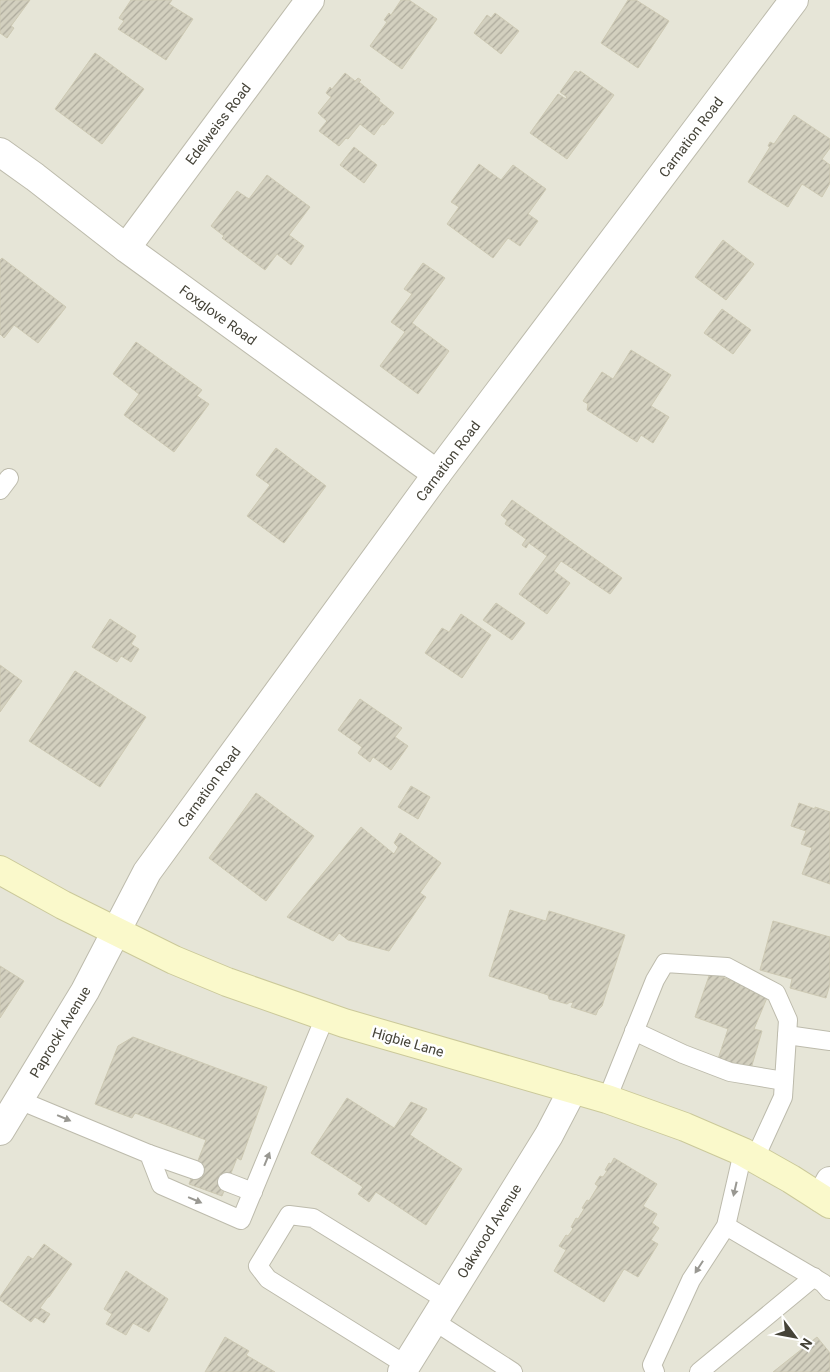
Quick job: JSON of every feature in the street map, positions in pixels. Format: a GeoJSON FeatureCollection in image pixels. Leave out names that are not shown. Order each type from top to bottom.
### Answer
{"type":"FeatureCollection","features":[{"type":"Feature","properties":{"kind":"main road","name":"Higbie Lane"},"geometry":{"type":"LineString","coordinates":[[0,870],[63,905],[174,960],[227,982],[325,1017],[607,1099],[685,1126],[827,1194]]}},
{"type":"Feature","properties":{"kind":"street","name":"Edelweiss Road"},"geometry":{"type":"LineString","coordinates":[[126,248],[310,0]]}},
{"type":"Feature","properties":{"kind":"street","name":"Carnation Road"},"geometry":{"type":"LineString","coordinates":[[117,931],[147,872],[437,474],[794,0]]}},
{"type":"Feature","properties":{"kind":"street","name":"Foxglove Road"},"geometry":{"type":"LineString","coordinates":[[0,152],[126,248],[437,474]]}},
{"type":"Feature","properties":{"kind":"street","name":"Paprocki Avenue"},"geometry":{"type":"LineString","coordinates":[[0,1131],[85,991],[117,931]]}},
{"type":"Feature","properties":{"kind":"street","name":"Oakwood Avenue"},"geometry":{"type":"LineString","coordinates":[[404,1369],[548,1135],[573,1089]]}},
{"type":"Feature","properties":{"kind":"lane"},"geometry":{"type":"LineString","coordinates":[[607,1099],[655,980],[665,963],[727,967],[776,993],[788,1020],[783,1098],[749,1155],[726,1226],[691,1280],[652,1365],[655,1372]]}},
{"type":"Feature","properties":{"kind":"lane"},"geometry":{"type":"LineString","coordinates":[[149,1154],[161,1185],[241,1220],[325,1017]]}},
{"type":"Feature","properties":{"kind":"lane"},"geometry":{"type":"LineString","coordinates":[[634,1031],[683,1054],[730,1072],[784,1081]]}},
{"type":"Feature","properties":{"kind":"lane"},"geometry":{"type":"LineString","coordinates":[[787,1035],[830,1041]]}},
{"type":"Feature","properties":{"kind":"lane"},"geometry":{"type":"LineString","coordinates":[[19,1100],[149,1154],[195,1170]]}},
{"type":"Feature","properties":{"kind":"lane"},"geometry":{"type":"LineString","coordinates":[[227,1182],[253,1192]]}},
{"type":"Feature","properties":{"kind":"lane"},"geometry":{"type":"LineString","coordinates":[[404,1369],[268,1279],[258,1266],[289,1215],[313,1218],[440,1311],[513,1372]]}},
{"type":"Feature","properties":{"kind":"lane"},"geometry":{"type":"LineString","coordinates":[[699,1372],[824,1281],[726,1226]]}},
{"type":"Feature","properties":{"kind":"shaded area"},"geometry":{"type":"Polygon","coordinates":[[[0,0],[830,0],[830,1372],[0,1372],[0,0]]]}},
{"type":"Feature","properties":{"kind":"building"},"geometry":{"type":"Polygon","coordinates":[[[0,0],[30,0],[11,26],[14,28],[7,38],[0,33],[0,0]]]}},
{"type":"Feature","properties":{"kind":"building"},"geometry":{"type":"Polygon","coordinates":[[[131,0],[172,0],[169,4],[193,19],[166,60],[118,29],[124,21],[119,18],[131,0]]]}},
{"type":"Feature","properties":{"kind":"building"},"geometry":{"type":"Polygon","coordinates":[[[401,0],[409,0],[437,19],[402,69],[370,46],[387,22],[384,20],[389,13],[391,15],[401,0]]]}},
{"type":"Feature","properties":{"kind":"building"},"geometry":{"type":"Polygon","coordinates":[[[628,0],[636,0],[669,21],[638,68],[601,43],[628,0]]]}},
{"type":"Feature","properties":{"kind":"building"},"geometry":{"type":"Polygon","coordinates":[[[495,13],[519,31],[501,54],[474,33],[487,15],[491,18],[495,13]]]}},
{"type":"Feature","properties":{"kind":"building"},"geometry":{"type":"Polygon","coordinates":[[[95,53],[144,89],[102,144],[55,109],[95,53]]]}},
{"type":"Feature","properties":{"kind":"building"},"geometry":{"type":"Polygon","coordinates":[[[575,71],[579,73],[580,71],[614,95],[567,159],[530,133],[558,94],[566,99],[567,97],[560,92],[575,71]]]}},
{"type":"Feature","properties":{"kind":"building"},"geometry":{"type":"Polygon","coordinates":[[[345,73],[355,81],[358,78],[361,80],[359,82],[394,113],[374,135],[360,124],[348,139],[346,138],[339,146],[319,131],[327,121],[318,113],[331,97],[326,93],[330,87],[332,89],[345,73]]]}},
{"type":"Feature","properties":{"kind":"building"},"geometry":{"type":"Polygon","coordinates":[[[794,115],[830,139],[830,148],[822,159],[830,165],[830,183],[822,197],[802,184],[788,207],[748,182],[770,147],[768,146],[770,142],[774,144],[794,115]]]}},
{"type":"Feature","properties":{"kind":"building"},"geometry":{"type":"Polygon","coordinates":[[[354,147],[377,165],[364,183],[340,165],[354,147]]]}},
{"type":"Feature","properties":{"kind":"building"},"geometry":{"type":"Polygon","coordinates":[[[479,164],[501,180],[513,165],[546,189],[528,214],[538,221],[520,246],[508,238],[493,258],[447,224],[459,207],[451,202],[479,164]]]}},
{"type":"Feature","properties":{"kind":"building"},"geometry":{"type":"Polygon","coordinates":[[[267,175],[310,207],[289,235],[304,246],[291,265],[277,254],[265,270],[222,238],[224,236],[211,226],[237,191],[249,199],[267,175]]]}},
{"type":"Feature","properties":{"kind":"building"},"geometry":{"type":"Polygon","coordinates":[[[723,240],[754,264],[726,300],[695,277],[723,240]]]}},
{"type":"Feature","properties":{"kind":"building"},"geometry":{"type":"Polygon","coordinates":[[[2,258],[66,307],[38,343],[14,325],[4,338],[0,334],[0,260],[2,258]]]}},
{"type":"Feature","properties":{"kind":"building"},"geometry":{"type":"Polygon","coordinates":[[[423,263],[445,278],[412,323],[449,351],[418,394],[380,366],[405,332],[391,322],[412,294],[404,289],[423,263]]]}},
{"type":"Feature","properties":{"kind":"building"},"geometry":{"type":"Polygon","coordinates":[[[722,309],[751,330],[733,354],[704,333],[722,309]]]}},
{"type":"Feature","properties":{"kind":"building"},"geometry":{"type":"Polygon","coordinates":[[[136,342],[202,390],[197,396],[209,404],[174,452],[124,415],[139,394],[113,374],[136,342]]]}},
{"type":"Feature","properties":{"kind":"building"},"geometry":{"type":"Polygon","coordinates":[[[631,350],[671,375],[651,406],[669,417],[653,443],[641,435],[637,442],[587,410],[588,404],[583,401],[602,372],[613,379],[631,350]]]}},
{"type":"Feature","properties":{"kind":"building"},"geometry":{"type":"Polygon","coordinates":[[[276,448],[326,486],[284,543],[247,516],[270,485],[256,475],[276,448]]]}},
{"type":"Feature","properties":{"kind":"building"},"geometry":{"type":"Polygon","coordinates":[[[512,500],[622,578],[610,594],[561,561],[554,571],[570,583],[547,614],[519,594],[547,556],[529,543],[526,548],[522,545],[526,539],[505,524],[507,520],[501,515],[512,500]]]}},
{"type":"Feature","properties":{"kind":"building"},"geometry":{"type":"Polygon","coordinates":[[[496,603],[525,623],[512,640],[483,620],[496,603]]]}},
{"type":"Feature","properties":{"kind":"building"},"geometry":{"type":"Polygon","coordinates":[[[461,614],[491,635],[462,678],[425,653],[442,628],[449,632],[461,614]]]}},
{"type":"Feature","properties":{"kind":"building"},"geometry":{"type":"Polygon","coordinates":[[[110,619],[136,636],[131,644],[139,649],[131,662],[121,656],[117,662],[92,647],[110,619]]]}},
{"type":"Feature","properties":{"kind":"building"},"geometry":{"type":"Polygon","coordinates":[[[0,665],[22,681],[0,712],[0,665]]]}},
{"type":"Feature","properties":{"kind":"building"},"geometry":{"type":"Polygon","coordinates":[[[75,671],[146,717],[100,787],[29,741],[75,671]]]}},
{"type":"Feature","properties":{"kind":"building"},"geometry":{"type":"Polygon","coordinates":[[[360,699],[402,728],[395,737],[408,746],[391,770],[373,757],[370,762],[358,753],[362,747],[338,730],[360,699]]]}},
{"type":"Feature","properties":{"kind":"building"},"geometry":{"type":"Polygon","coordinates":[[[411,786],[430,797],[418,819],[398,807],[411,786]]]}},
{"type":"Feature","properties":{"kind":"building"},"geometry":{"type":"Polygon","coordinates":[[[256,793],[314,836],[266,901],[209,858],[256,793]]]}},
{"type":"Feature","properties":{"kind":"building"},"geometry":{"type":"Polygon","coordinates":[[[799,803],[830,812],[830,884],[802,874],[812,848],[801,844],[806,831],[791,826],[799,803]]]}},
{"type":"Feature","properties":{"kind":"building"},"geometry":{"type":"Polygon","coordinates":[[[361,827],[394,854],[398,847],[394,843],[400,833],[441,863],[420,893],[426,897],[389,951],[348,940],[339,933],[333,941],[287,917],[361,827]]]}},
{"type":"Feature","properties":{"kind":"building"},"geometry":{"type":"Polygon","coordinates":[[[510,910],[546,921],[549,911],[625,935],[602,1006],[596,1015],[571,1007],[573,1003],[567,1004],[549,999],[548,995],[489,976],[510,910]]]}},
{"type":"Feature","properties":{"kind":"building"},"geometry":{"type":"Polygon","coordinates":[[[773,921],[830,937],[830,984],[826,998],[790,988],[792,979],[760,970],[773,921]]]}},
{"type":"Feature","properties":{"kind":"building"},"geometry":{"type":"Polygon","coordinates":[[[0,966],[24,981],[0,1018],[0,966]]]}},
{"type":"Feature","properties":{"kind":"building"},"geometry":{"type":"Polygon","coordinates":[[[710,973],[769,993],[754,1029],[762,1031],[750,1072],[717,1062],[728,1029],[695,1017],[710,973]]]}},
{"type":"Feature","properties":{"kind":"building"},"geometry":{"type":"Polygon","coordinates":[[[133,1037],[267,1087],[241,1160],[237,1158],[222,1196],[189,1184],[206,1140],[135,1113],[132,1118],[95,1104],[118,1046],[133,1037]]]}},
{"type":"Feature","properties":{"kind":"building"},"geometry":{"type":"Polygon","coordinates":[[[347,1098],[394,1128],[411,1102],[427,1109],[410,1135],[462,1169],[426,1225],[376,1192],[369,1202],[358,1194],[363,1187],[311,1153],[347,1098]]]}},
{"type":"Feature","properties":{"kind":"building"},"geometry":{"type":"Polygon","coordinates":[[[614,1158],[657,1184],[643,1206],[657,1214],[652,1223],[659,1228],[651,1240],[658,1244],[638,1277],[624,1269],[604,1302],[554,1271],[566,1250],[559,1246],[566,1235],[568,1236],[573,1229],[571,1227],[576,1218],[578,1219],[584,1209],[582,1208],[587,1200],[589,1201],[598,1186],[595,1184],[600,1176],[603,1177],[609,1163],[611,1164],[614,1158]]]}},
{"type":"Feature","properties":{"kind":"building"},"geometry":{"type":"Polygon","coordinates":[[[44,1244],[72,1264],[40,1308],[50,1314],[44,1323],[35,1317],[31,1322],[0,1300],[0,1297],[28,1256],[33,1259],[44,1244]]]}},
{"type":"Feature","properties":{"kind":"building"},"geometry":{"type":"Polygon","coordinates":[[[126,1271],[168,1299],[149,1332],[133,1323],[126,1335],[106,1324],[112,1314],[104,1309],[126,1271]]]}},
{"type":"Feature","properties":{"kind":"building"},"geometry":{"type":"Polygon","coordinates":[[[225,1337],[249,1351],[246,1355],[275,1372],[205,1372],[225,1337]]]}},
{"type":"Feature","properties":{"kind":"building"},"geometry":{"type":"Polygon","coordinates":[[[817,1337],[830,1353],[830,1372],[773,1372],[817,1337]]]}}]}
